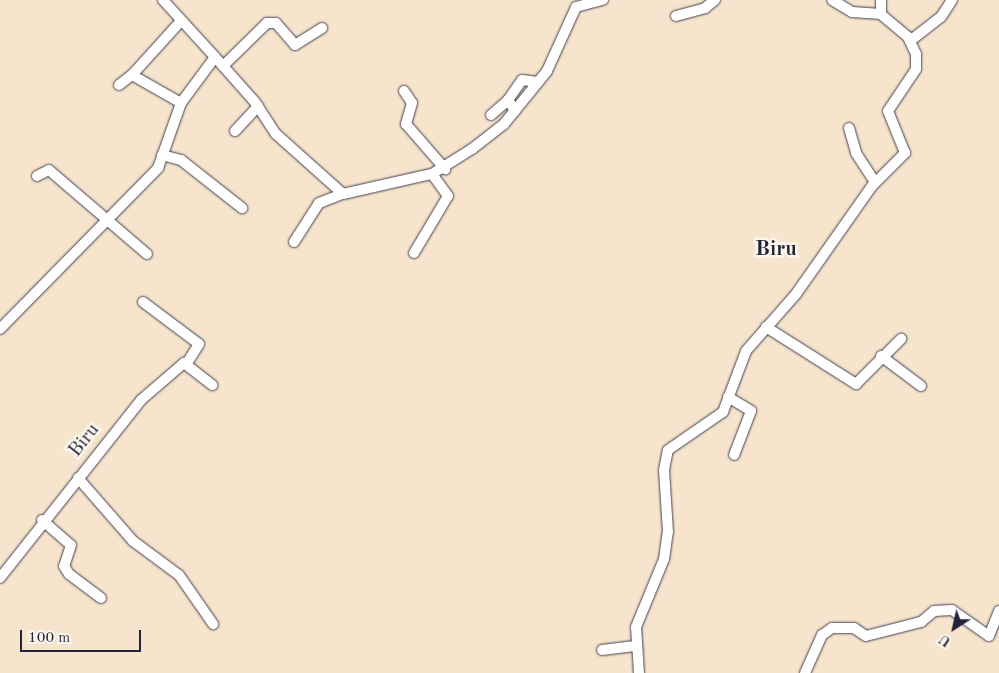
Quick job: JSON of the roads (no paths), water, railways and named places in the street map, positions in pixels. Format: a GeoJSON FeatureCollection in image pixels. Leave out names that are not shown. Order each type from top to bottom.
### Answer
{"type":"FeatureCollection","features":[{"type":"Feature","properties":{"kind":"street"},"geometry":{"type":"LineString","coordinates":[[163,0],[258,106],[276,134],[343,194]]}},
{"type":"Feature","properties":{"kind":"street"},"geometry":{"type":"LineString","coordinates":[[294,242],[317,205],[343,194],[432,174],[446,169],[515,111],[557,54],[576,7],[603,0]]}},
{"type":"Feature","properties":{"kind":"street"},"geometry":{"type":"LineString","coordinates":[[676,16],[706,8],[715,0]]}},
{"type":"Feature","properties":{"kind":"street"},"geometry":{"type":"LineString","coordinates":[[638,673],[635,646],[636,627],[665,550],[668,450],[711,423],[728,397],[742,356],[796,294],[875,182],[905,153],[888,111],[912,79],[916,54],[910,41],[881,14],[852,12],[832,0]]}},
{"type":"Feature","properties":{"kind":"street"},"geometry":{"type":"LineString","coordinates":[[881,14],[882,0]]}},
{"type":"Feature","properties":{"kind":"street"},"geometry":{"type":"LineString","coordinates":[[910,41],[942,16],[952,0]]}},
{"type":"Feature","properties":{"kind":"street"},"geometry":{"type":"LineString","coordinates":[[119,85],[132,75],[181,21]]}},
{"type":"Feature","properties":{"kind":"street"},"geometry":{"type":"LineString","coordinates":[[223,66],[267,23],[276,23],[296,45],[322,28]]}},
{"type":"Feature","properties":{"kind":"street"},"geometry":{"type":"LineString","coordinates":[[0,330],[158,168],[181,103],[215,57]]}},
{"type":"Feature","properties":{"kind":"street"},"geometry":{"type":"LineString","coordinates":[[132,75],[181,103]]}},
{"type":"Feature","properties":{"kind":"street"},"geometry":{"type":"LineString","coordinates":[[492,115],[508,100],[524,78],[538,82]]}},
{"type":"Feature","properties":{"kind":"street"},"geometry":{"type":"LineString","coordinates":[[404,92],[412,103],[406,124],[446,169]]}},
{"type":"Feature","properties":{"kind":"street"},"geometry":{"type":"LineString","coordinates":[[508,100],[515,111]]}},
{"type":"Feature","properties":{"kind":"street"},"geometry":{"type":"LineString","coordinates":[[235,131],[258,106]]}},
{"type":"Feature","properties":{"kind":"street"},"geometry":{"type":"LineString","coordinates":[[849,128],[856,153],[875,182]]}},
{"type":"Feature","properties":{"kind":"street"},"geometry":{"type":"LineString","coordinates":[[162,155],[180,160],[242,208]]}},
{"type":"Feature","properties":{"kind":"street"},"geometry":{"type":"LineString","coordinates":[[37,176],[49,170],[147,254]]}},
{"type":"Feature","properties":{"kind":"street"},"geometry":{"type":"LineString","coordinates":[[414,253],[448,196],[432,174]]}},
{"type":"Feature","properties":{"kind":"street"},"geometry":{"type":"LineString","coordinates":[[144,302],[198,344],[187,363],[212,385]]}},
{"type":"Feature","properties":{"kind":"street"},"geometry":{"type":"LineString","coordinates":[[766,327],[853,384],[862,381],[881,356],[901,339]]}},
{"type":"Feature","properties":{"kind":"street"},"geometry":{"type":"LineString","coordinates":[[881,356],[920,386]]}},
{"type":"Feature","properties":{"kind":"street","name":"Biru"},"geometry":{"type":"LineString","coordinates":[[0,578],[42,520],[141,400],[187,363]]}},
{"type":"Feature","properties":{"kind":"street"},"geometry":{"type":"LineString","coordinates":[[728,397],[750,411],[734,455]]}},
{"type":"Feature","properties":{"kind":"street"},"geometry":{"type":"LineString","coordinates":[[78,478],[133,541],[179,575],[213,624]]}},
{"type":"Feature","properties":{"kind":"street"},"geometry":{"type":"LineString","coordinates":[[42,520],[71,544],[64,566],[69,574],[101,598]]}},
{"type":"Feature","properties":{"kind":"street"},"geometry":{"type":"LineString","coordinates":[[805,673],[822,634],[832,628],[854,628],[866,636],[921,622],[934,611],[952,610],[989,636],[999,611]]}},
{"type":"Feature","properties":{"kind":"street"},"geometry":{"type":"LineString","coordinates":[[602,650],[635,646]]}},
{"type":"Feature","properties":{"kind":"district","name":"Biru"},"geometry":{"type":"Point","coordinates":[776,250]}}]}
